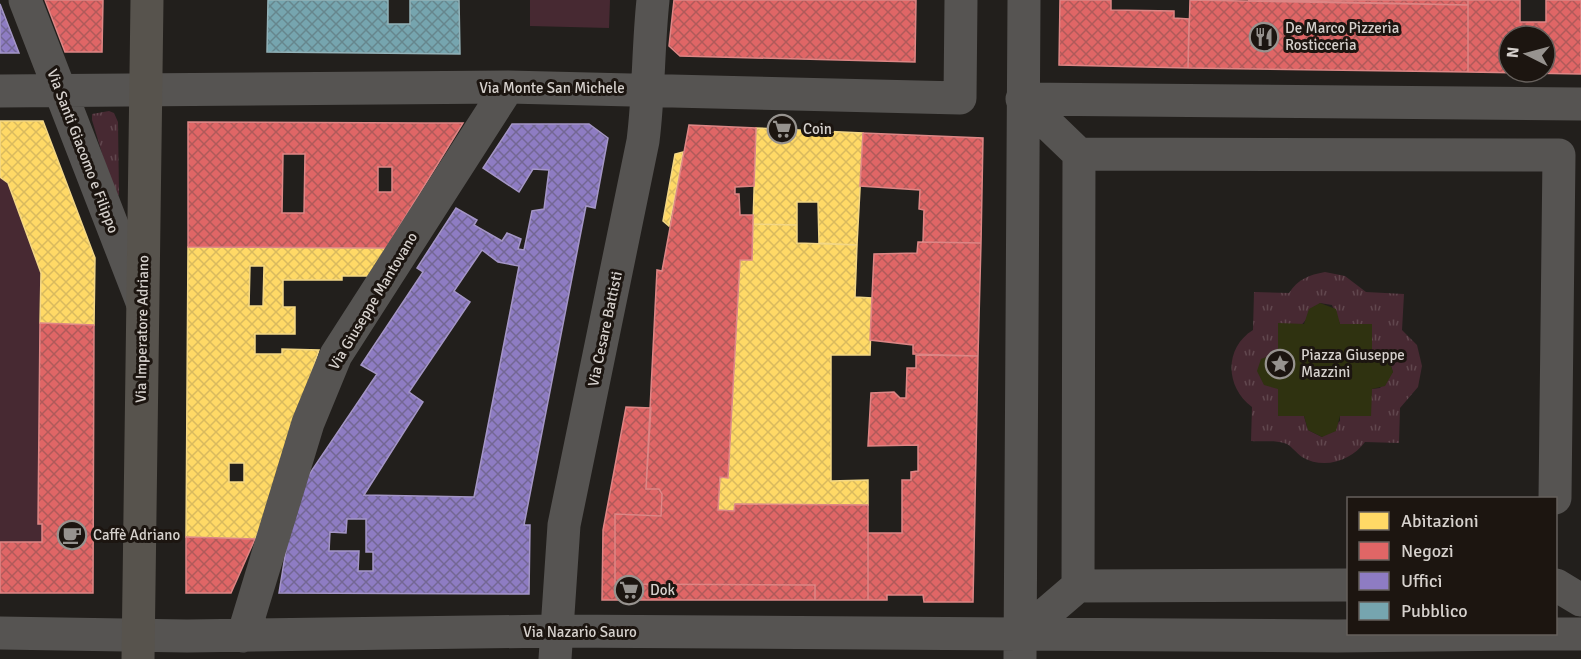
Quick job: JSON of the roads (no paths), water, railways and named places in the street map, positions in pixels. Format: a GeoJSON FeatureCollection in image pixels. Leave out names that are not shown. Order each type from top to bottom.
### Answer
{"type":"FeatureCollection","features":[{"type":"Feature","properties":{"kind":"street","name":"Via Santi Giacomo e Filippo"},"geometry":{"type":"LineString","coordinates":[[25,0],[142,302]]}},
{"type":"Feature","properties":{"kind":"street","name":"Via Imperatore Adriano"},"geometry":{"type":"LineString","coordinates":[[138,647],[147,0]]}},
{"type":"Feature","properties":{"kind":"street","name":"Via Cesare Battisti"},"geometry":{"type":"LineString","coordinates":[[555,645],[564,525],[643,141],[649,89],[648,46],[653,0]]}},
{"type":"Feature","properties":{"kind":"street","name":"Via Monte San Michele"},"geometry":{"type":"LineString","coordinates":[[0,91],[508,87],[960,98],[961,0]]}},
{"type":"Feature","properties":{"kind":"street"},"geometry":{"type":"LineString","coordinates":[[1021,647],[1024,0]]}},
{"type":"Feature","properties":{"kind":"street","name":"Via Giuseppe Mantovano"},"geometry":{"type":"LineString","coordinates":[[243,636],[308,423],[336,355],[508,87]]}},
{"type":"Feature","properties":{"kind":"street"},"geometry":{"type":"LineString","coordinates":[[1022,99],[1581,104]]}},
{"type":"Feature","properties":{"kind":"street"},"geometry":{"type":"LineString","coordinates":[[1022,99],[1079,154],[1570,148],[1556,497]]}},
{"type":"Feature","properties":{"kind":"street"},"geometry":{"type":"LineString","coordinates":[[1021,647],[1078,586],[1079,154]]}},
{"type":"Feature","properties":{"kind":"street"},"geometry":{"type":"LineString","coordinates":[[1078,586],[1347,585]]}},
{"type":"Feature","properties":{"kind":"street"},"geometry":{"type":"LineString","coordinates":[[1557,586],[1581,600]]}},
{"type":"Feature","properties":{"kind":"street","name":"Via Nazario Sauro"},"geometry":{"type":"LineString","coordinates":[[0,633],[138,647],[243,636],[555,645],[1021,647]]}},
{"type":"Feature","properties":{"kind":"street"},"geometry":{"type":"LineString","coordinates":[[1557,634],[1581,634]]}},
{"type":"Feature","properties":{"kind":"street"},"geometry":{"type":"LineString","coordinates":[[1021,647],[1337,647],[1501,635]]}},
{"type":"Feature","properties":{"kind":"place","name":"De Marco Pizzeria Rosticceria"},"geometry":{"type":"Point","coordinates":[1264,37]}},
{"type":"Feature","properties":{"kind":"place","name":"Coin"},"geometry":{"type":"Point","coordinates":[782,129]}},
{"type":"Feature","properties":{"kind":"place","name":"Piazza Giuseppe Mazzini"},"geometry":{"type":"Point","coordinates":[1280,364]}},
{"type":"Feature","properties":{"kind":"place","name":"Caffè Adriano"},"geometry":{"type":"Point","coordinates":[72,535]}},
{"type":"Feature","properties":{"kind":"place","name":"Dok"},"geometry":{"type":"Point","coordinates":[629,590]}}]}
